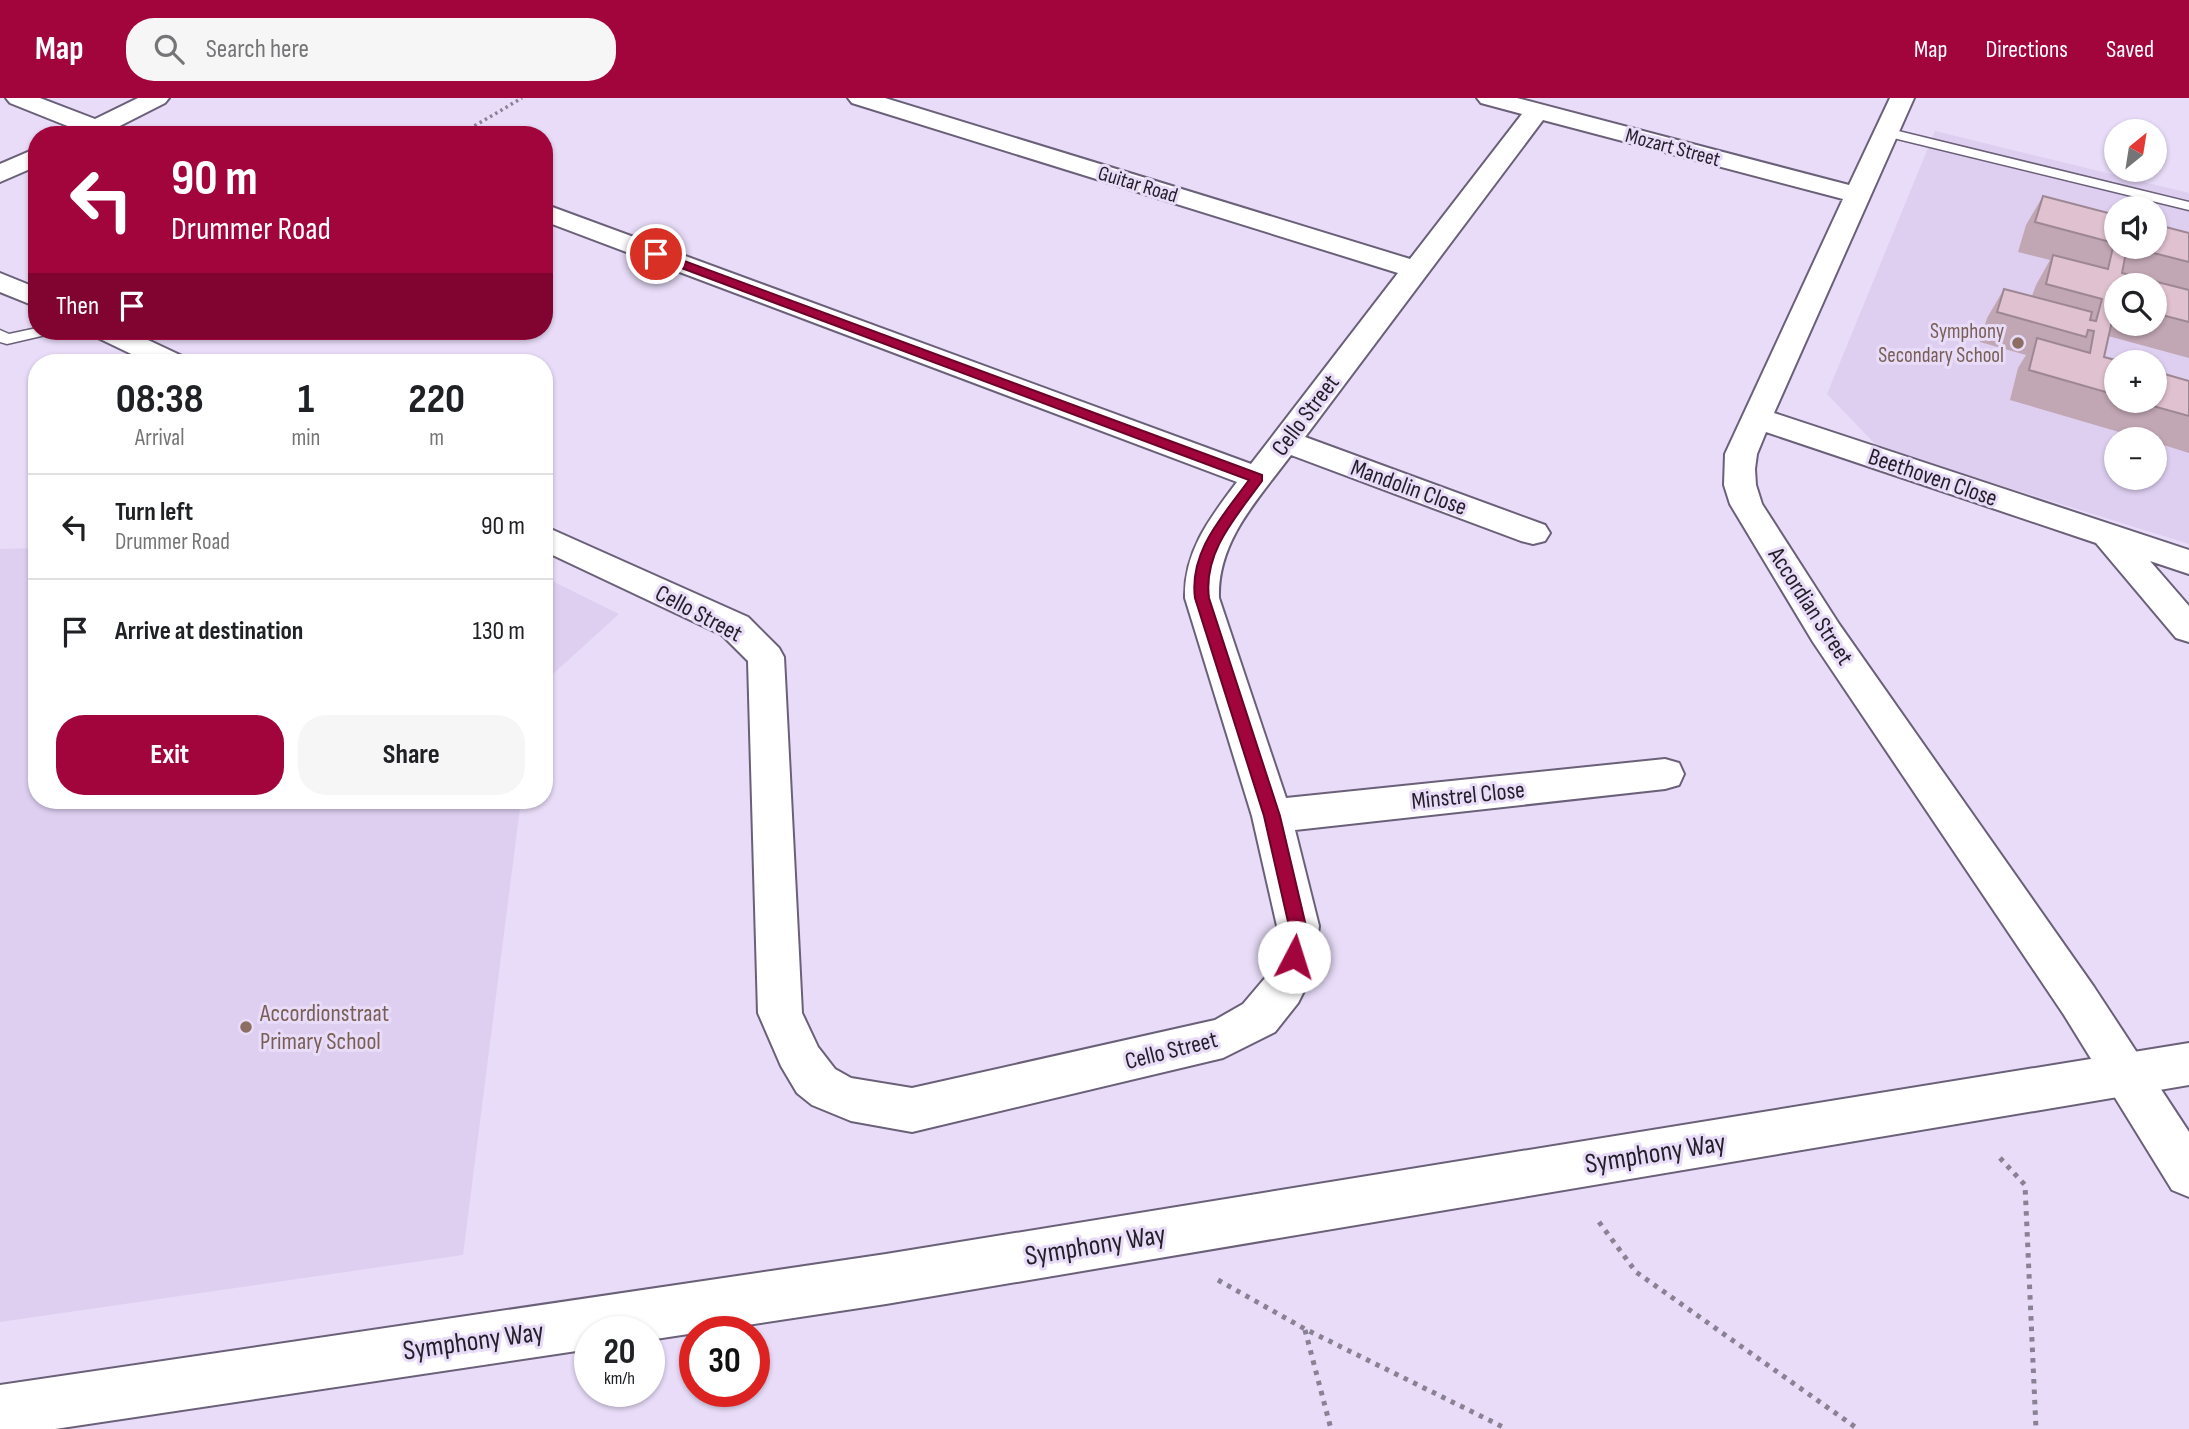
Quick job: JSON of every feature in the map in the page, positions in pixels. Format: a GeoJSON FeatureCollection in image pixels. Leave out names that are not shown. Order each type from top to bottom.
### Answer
{"type":"FeatureCollection","features":[{"type":"Feature","properties":{"kind":"street"},"geometry":{"type":"LineString","coordinates":[[18,98],[76,126]]}},
{"type":"Feature","properties":{"kind":"street"},"geometry":{"type":"LineString","coordinates":[[100,126],[157,98]]}},
{"type":"Feature","properties":{"kind":"street","name":"Guitar Road"},"geometry":{"type":"LineString","coordinates":[[860,98],[1416,270]]}},
{"type":"Feature","properties":{"kind":"street","name":"Mozart Street"},"geometry":{"type":"LineString","coordinates":[[1489,98],[1857,195]]}},
{"type":"Feature","properties":{"kind":"street","name":"Accordian Street"},"geometry":{"type":"LineString","coordinates":[[1902,98],[1756,418],[1741,454],[1740,485],[1746,504],[1758,525],[1826,633],[2078,1001],[2189,1174]]}},
{"type":"Feature","properties":{"kind":"street","name":"Cello Street"},"geometry":{"type":"LineString","coordinates":[[553,541],[735,626],[766,657],[780,1013],[795,1049],[818,1084],[864,1103],[912,1110],[1223,1038],[1259,1018],[1283,989],[1294,957],[1298,926],[1272,816],[1202,598],[1199,579],[1205,557],[1214,538],[1257,478],[1537,111]]}},
{"type":"Feature","properties":{"kind":"street"},"geometry":{"type":"LineString","coordinates":[[0,174],[28,160]]}},
{"type":"Feature","properties":{"kind":"street"},"geometry":{"type":"LineString","coordinates":[[553,215],[1257,478]]}},
{"type":"Feature","properties":{"kind":"street"},"geometry":{"type":"LineString","coordinates":[[0,281],[28,295]]}},
{"type":"Feature","properties":{"kind":"street"},"geometry":{"type":"LineString","coordinates":[[127,340],[155,354]]}},
{"type":"Feature","properties":{"kind":"street","name":"Beethoven Close"},"geometry":{"type":"LineString","coordinates":[[1756,418],[2189,562]]}},
{"type":"Feature","properties":{"kind":"street","name":"Mandolin Close"},"geometry":{"type":"LineString","coordinates":[[1285,441],[1533,533]]}},
{"type":"Feature","properties":{"kind":"street"},"geometry":{"type":"LineString","coordinates":[[2109,537],[2189,629]]}},
{"type":"Feature","properties":{"kind":"street","name":"Minstrel Close"},"geometry":{"type":"LineString","coordinates":[[1272,816],[1665,774]]}},
{"type":"Feature","properties":{"kind":"street","name":"Symphony Way"},"geometry":{"type":"LineString","coordinates":[[0,1411],[886,1279],[2189,1064]]}},
{"type":"Feature","properties":{"kind":"lane"},"geometry":{"type":"LineString","coordinates":[[1886,132],[2189,206]]}},
{"type":"Feature","properties":{"kind":"lane"},"geometry":{"type":"LineString","coordinates":[[0,335],[7,339],[28,334]]}},
{"type":"Feature","properties":{"kind":"path"},"geometry":{"type":"LineString","coordinates":[[474,126],[522,98]]}},
{"type":"Feature","properties":{"kind":"path"},"geometry":{"type":"LineString","coordinates":[[2000,1158],[2025,1185],[2036,1429]]}},
{"type":"Feature","properties":{"kind":"path"},"geometry":{"type":"LineString","coordinates":[[1599,1222],[1636,1272],[1858,1429]]}},
{"type":"Feature","properties":{"kind":"path"},"geometry":{"type":"LineString","coordinates":[[1218,1280],[1305,1329],[1507,1429]]}},
{"type":"Feature","properties":{"kind":"path"},"geometry":{"type":"LineString","coordinates":[[1305,1329],[1331,1429]]}},
{"type":"Feature","properties":{"kind":"shaded area","name":"Symphony Secondary School"},"geometry":{"type":"Polygon","coordinates":[[[1935,131],[2104,172],[2104,182],[2144,182],[2189,193],[2189,544],[1878,447],[1827,394],[1935,131]]]}},
{"type":"Feature","properties":{"kind":"shaded area","name":"Accordionstraat Primary School"},"geometry":{"type":"Polygon","coordinates":[[[28,548],[28,809],[520,809],[463,1255],[0,1322],[0,549],[28,548]]]}},
{"type":"Feature","properties":{"kind":"shaded area"},"geometry":{"type":"Polygon","coordinates":[[[553,581],[619,614],[553,674],[553,581]]]}},
{"type":"Feature","properties":{"kind":"building"},"geometry":{"type":"Polygon","coordinates":[[[2043,196],[2104,212],[2104,240],[2035,222],[2043,196]]]}},
{"type":"Feature","properties":{"kind":"building"},"geometry":{"type":"Polygon","coordinates":[[[2167,227],[2189,233],[2189,262],[2167,256],[2167,227]]]}},
{"type":"Feature","properties":{"kind":"building"},"geometry":{"type":"Polygon","coordinates":[[[2053,255],[2108,269],[2110,259],[2125,259],[2122,273],[2104,273],[2104,336],[2109,336],[2104,350],[2104,392],[2029,370],[2037,338],[2090,353],[2094,331],[2088,330],[2086,337],[1997,312],[2004,289],[2092,312],[2090,320],[2096,321],[2102,299],[2046,284],[2053,255]]]}},
{"type":"Feature","properties":{"kind":"building"},"geometry":{"type":"Polygon","coordinates":[[[2167,284],[2189,290],[2189,322],[2167,316],[2167,284]]]}},
{"type":"Feature","properties":{"kind":"building"},"geometry":{"type":"Polygon","coordinates":[[[2167,375],[2189,381],[2189,416],[2167,410],[2167,375]]]}},
{"type":"Feature","properties":{"kind":"place","name":"Symphony Secondary School"},"geometry":{"type":"Point","coordinates":[2018,343]}},
{"type":"Feature","properties":{"kind":"place","name":"Accordionstraat Primary School"},"geometry":{"type":"Point","coordinates":[246,1027]}},
{"type":"Feature","properties":{"kind":"route"},"geometry":{"type":"LineString","coordinates":[[656,254],[1257,478],[1214,538],[1199,579],[1202,598],[1272,816],[1298,926],[1294,957]]}}]}
